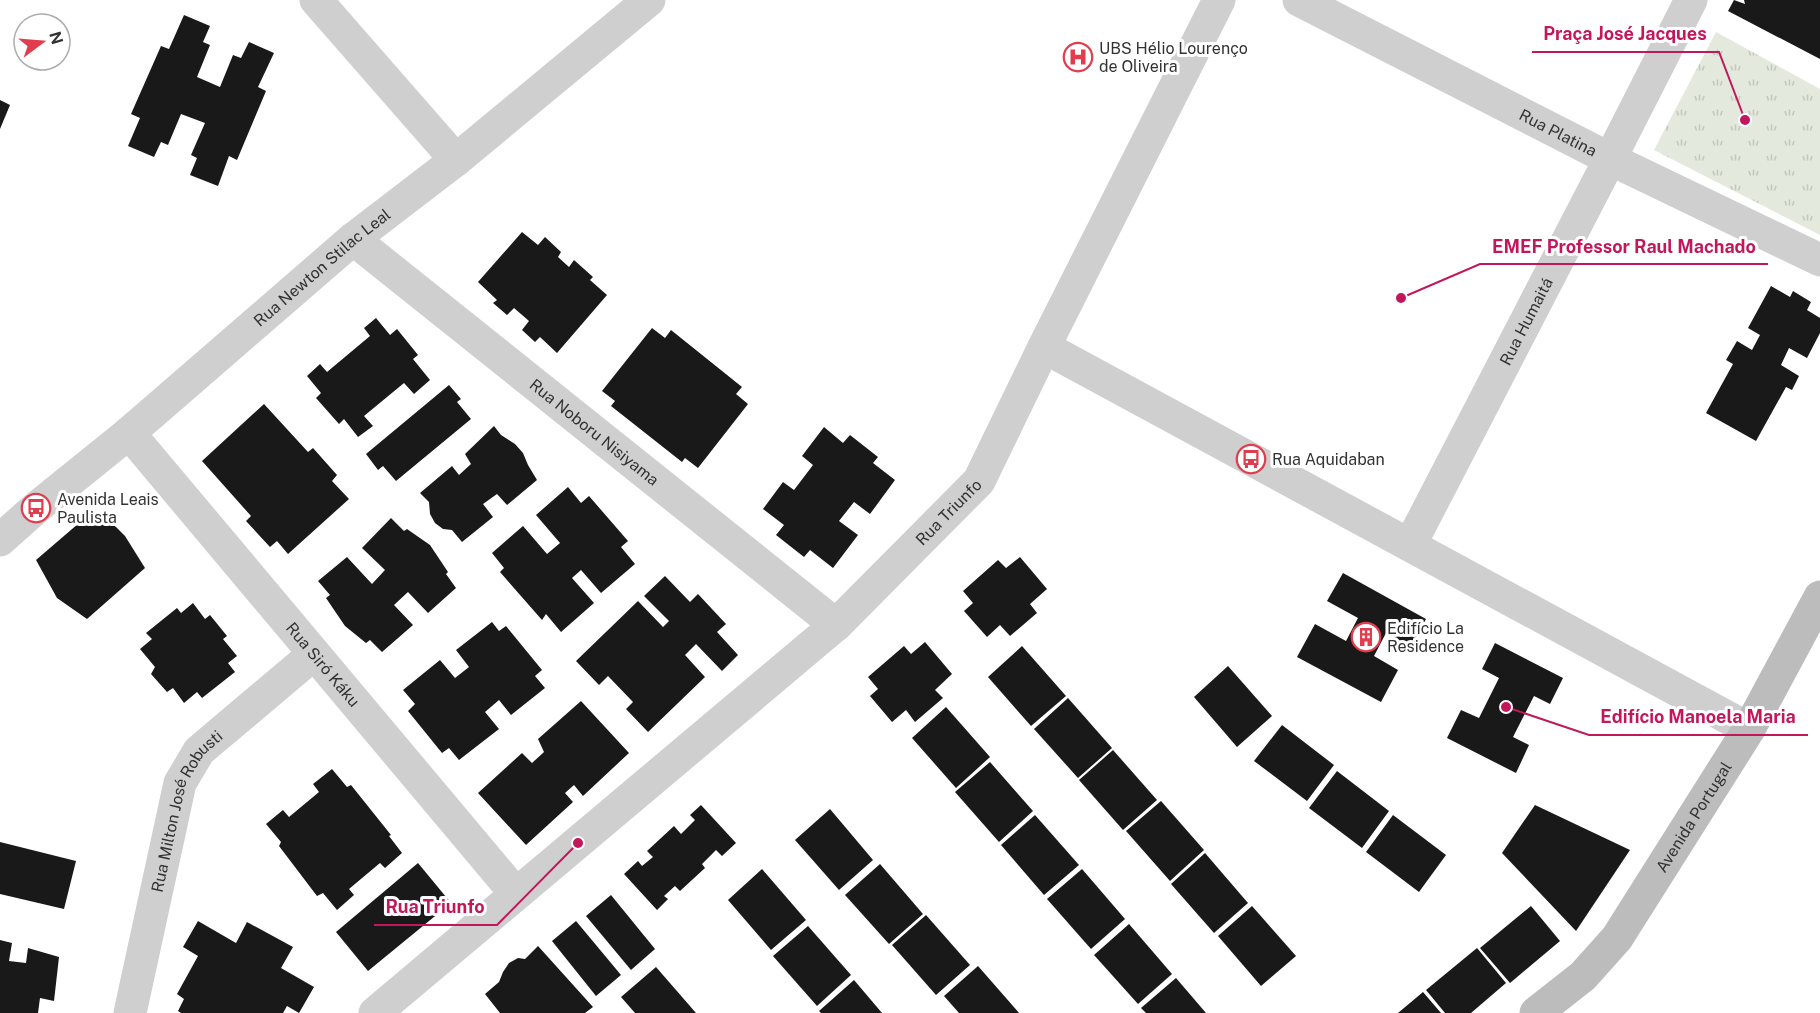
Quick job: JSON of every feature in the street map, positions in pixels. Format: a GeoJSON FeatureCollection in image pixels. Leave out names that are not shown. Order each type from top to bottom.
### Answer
{"type":"FeatureCollection","features":[{"type":"Feature","properties":{"kind":"main road","name":"Avenida Portugal"},"geometry":{"type":"LineString","coordinates":[[1536,1013],[1583,976],[1617,938],[1749,729],[1820,597]]}},
{"type":"Feature","properties":{"kind":"street"},"geometry":{"type":"LineString","coordinates":[[316,0],[456,160]]}},
{"type":"Feature","properties":{"kind":"street","name":"Rua Newton Stilac Leal"},"geometry":{"type":"LineString","coordinates":[[0,540],[36,508],[129,434],[353,239],[456,160],[649,0]]}},
{"type":"Feature","properties":{"kind":"street","name":"Rua Triunfo"},"geometry":{"type":"LineString","coordinates":[[375,1013],[836,625],[979,481],[1219,0]]}},
{"type":"Feature","properties":{"kind":"street","name":"Rua Platina"},"geometry":{"type":"LineString","coordinates":[[1299,0],[1610,159],[1820,260]]}},
{"type":"Feature","properties":{"kind":"street","name":"Rua Humaitá"},"geometry":{"type":"LineString","coordinates":[[1410,545],[1691,0]]}},
{"type":"Feature","properties":{"kind":"street","name":"Rua Noboru Nisiyama"},"geometry":{"type":"LineString","coordinates":[[353,239],[836,625]]}},
{"type":"Feature","properties":{"kind":"street"},"geometry":{"type":"LineString","coordinates":[[1044,347],[1749,729]]}},
{"type":"Feature","properties":{"kind":"street","name":"Rua Siró Káku"},"geometry":{"type":"LineString","coordinates":[[129,434],[516,894]]}},
{"type":"Feature","properties":{"kind":"street","name":"Rua Milton José Robusti"},"geometry":{"type":"LineString","coordinates":[[130,1013],[180,783],[199,752],[314,654]]}},
{"type":"Feature","properties":{"kind":"green space"},"geometry":{"type":"Polygon","coordinates":[[[1716,32],[1820,89],[1820,235],[1654,150],[1716,32]]]}},
{"type":"Feature","properties":{"kind":"building"},"geometry":{"type":"Polygon","coordinates":[[[1734,0],[1745,4],[1744,0],[1820,0],[1820,59],[1728,11],[1734,0]]]}},
{"type":"Feature","properties":{"kind":"building"},"geometry":{"type":"Polygon","coordinates":[[[184,15],[210,26],[203,42],[210,45],[197,77],[220,87],[233,55],[241,58],[249,42],[274,53],[258,87],[266,91],[237,160],[229,156],[218,186],[190,175],[197,158],[191,155],[205,123],[181,114],[168,145],[161,142],[154,157],[128,146],[140,118],[131,114],[161,46],[169,49],[184,15]]]}},
{"type":"Feature","properties":{"kind":"building"},"geometry":{"type":"Polygon","coordinates":[[[0,100],[10,105],[0,129],[0,100]]]}},
{"type":"Feature","properties":{"kind":"building"},"geometry":{"type":"Polygon","coordinates":[[[522,232],[538,245],[545,237],[561,252],[558,257],[569,267],[574,260],[593,277],[590,280],[607,295],[557,353],[540,337],[535,342],[522,330],[529,321],[514,308],[507,315],[493,303],[497,300],[478,282],[522,232]]]}},
{"type":"Feature","properties":{"kind":"building"},"geometry":{"type":"Polygon","coordinates":[[[1771,286],[1790,297],[1793,291],[1811,302],[1807,310],[1820,318],[1820,333],[1807,358],[1789,348],[1781,365],[1799,376],[1792,390],[1786,387],[1756,441],[1706,413],[1733,364],[1726,360],[1737,341],[1752,350],[1760,335],[1748,328],[1771,286]]]}},
{"type":"Feature","properties":{"kind":"building"},"geometry":{"type":"Polygon","coordinates":[[[376,318],[390,335],[397,329],[418,355],[413,359],[430,380],[414,394],[404,383],[364,416],[373,426],[358,437],[344,419],[339,424],[316,398],[321,393],[307,376],[320,364],[327,372],[370,336],[364,328],[376,318]]]}},
{"type":"Feature","properties":{"kind":"building"},"geometry":{"type":"Polygon","coordinates":[[[652,328],[665,338],[671,330],[742,387],[736,394],[748,404],[698,468],[685,458],[682,462],[611,406],[615,401],[602,391],[652,328]]]}},
{"type":"Feature","properties":{"kind":"building"},"geometry":{"type":"Polygon","coordinates":[[[449,385],[461,399],[457,402],[471,419],[396,481],[383,466],[378,470],[366,454],[449,385]]]}},
{"type":"Feature","properties":{"kind":"building"},"geometry":{"type":"Polygon","coordinates":[[[264,404],[308,452],[313,448],[337,475],[332,481],[349,499],[288,554],[277,541],[270,547],[246,521],[251,516],[202,461],[264,404]]]}},
{"type":"Feature","properties":{"kind":"building"},"geometry":{"type":"Polygon","coordinates":[[[494,426],[501,435],[515,444],[523,453],[537,480],[507,505],[497,494],[483,504],[493,517],[462,542],[452,530],[443,529],[435,523],[430,514],[429,502],[420,493],[452,466],[459,475],[471,464],[465,454],[494,426]]]}},
{"type":"Feature","properties":{"kind":"building"},"geometry":{"type":"Polygon","coordinates":[[[824,427],[843,443],[850,435],[878,457],[873,463],[895,480],[870,514],[854,502],[839,521],[858,535],[833,568],[810,550],[804,557],[776,535],[784,525],[763,509],[783,482],[794,490],[813,465],[802,456],[824,427]]]}},
{"type":"Feature","properties":{"kind":"building"},"geometry":{"type":"Polygon","coordinates":[[[568,487],[581,503],[589,496],[628,541],[621,547],[635,564],[601,593],[581,570],[572,578],[594,603],[561,632],[546,614],[542,620],[500,572],[504,568],[492,553],[523,526],[547,554],[560,543],[536,515],[568,487]]]}},
{"type":"Feature","properties":{"kind":"building"},"geometry":{"type":"Polygon","coordinates":[[[93,511],[125,536],[145,568],[87,619],[57,598],[36,560],[93,511]]]}},
{"type":"Feature","properties":{"kind":"building"},"geometry":{"type":"Polygon","coordinates":[[[391,518],[404,531],[407,529],[430,545],[456,588],[428,613],[408,592],[394,605],[413,625],[382,652],[370,640],[366,643],[345,626],[326,598],[330,595],[318,581],[347,557],[372,584],[385,570],[362,548],[391,518]]]}},
{"type":"Feature","properties":{"kind":"building"},"geometry":{"type":"Polygon","coordinates":[[[1020,557],[1047,589],[1030,604],[1037,613],[1010,636],[1000,625],[987,637],[964,611],[973,603],[963,591],[998,560],[1006,568],[1020,557]]]}},
{"type":"Feature","properties":{"kind":"building","name":"Edifício La Residence"},"geometry":{"type":"Polygon","coordinates":[[[1343,573],[1426,619],[1411,647],[1386,633],[1374,656],[1398,670],[1381,702],[1297,657],[1315,624],[1346,641],[1358,618],[1327,601],[1343,573]]]}},
{"type":"Feature","properties":{"kind":"building"},"geometry":{"type":"Polygon","coordinates":[[[665,576],[690,602],[698,594],[726,624],[717,632],[738,655],[722,671],[696,644],[685,655],[705,677],[648,732],[626,709],[633,702],[608,676],[599,685],[576,661],[638,601],[663,627],[669,621],[644,596],[665,576]]]}},
{"type":"Feature","properties":{"kind":"building"},"geometry":{"type":"Polygon","coordinates":[[[193,603],[205,619],[210,615],[227,636],[223,639],[237,656],[228,663],[235,672],[202,698],[197,692],[184,703],[173,688],[167,692],[151,674],[155,667],[140,649],[152,639],[146,633],[177,608],[181,613],[193,603]]]}},
{"type":"Feature","properties":{"kind":"building"},"geometry":{"type":"Polygon","coordinates":[[[492,622],[499,631],[506,626],[542,670],[535,676],[545,688],[511,715],[499,700],[485,712],[499,729],[459,760],[449,748],[442,753],[408,711],[415,704],[403,690],[440,660],[455,678],[469,667],[456,650],[492,622]]]}},
{"type":"Feature","properties":{"kind":"building"},"geometry":{"type":"Polygon","coordinates":[[[925,642],[952,674],[935,690],[943,698],[915,722],[906,710],[892,722],[870,696],[878,689],[868,677],[904,646],[911,654],[925,642]]]}},
{"type":"Feature","properties":{"kind":"building"},"geometry":{"type":"Polygon","coordinates":[[[1495,643],[1563,678],[1550,704],[1534,696],[1513,737],[1529,745],[1516,773],[1447,738],[1461,710],[1479,718],[1499,678],[1482,669],[1495,643]]]}},
{"type":"Feature","properties":{"kind":"building"},"geometry":{"type":"Polygon","coordinates":[[[1022,646],[1066,696],[1031,726],[988,677],[1022,646]]]}},
{"type":"Feature","properties":{"kind":"building"},"geometry":{"type":"Polygon","coordinates":[[[1228,666],[1272,716],[1237,747],[1194,697],[1228,666]]]}},
{"type":"Feature","properties":{"kind":"building"},"geometry":{"type":"Polygon","coordinates":[[[1068,698],[1112,748],[1078,778],[1034,729],[1068,698]]]}},
{"type":"Feature","properties":{"kind":"building"},"geometry":{"type":"Polygon","coordinates":[[[581,701],[629,753],[583,796],[574,785],[565,793],[573,802],[526,845],[478,793],[522,753],[532,763],[544,752],[538,739],[581,701]]]}},
{"type":"Feature","properties":{"kind":"building"},"geometry":{"type":"Polygon","coordinates":[[[946,707],[990,757],[956,788],[912,738],[946,707]]]}},
{"type":"Feature","properties":{"kind":"building"},"geometry":{"type":"Polygon","coordinates":[[[1282,725],[1334,765],[1307,801],[1254,761],[1282,725]]]}},
{"type":"Feature","properties":{"kind":"building"},"geometry":{"type":"Polygon","coordinates":[[[1113,750],[1157,800],[1123,830],[1079,780],[1113,750]]]}},
{"type":"Feature","properties":{"kind":"building"},"geometry":{"type":"Polygon","coordinates":[[[990,762],[1033,811],[999,842],[955,792],[990,762]]]}},
{"type":"Feature","properties":{"kind":"building"},"geometry":{"type":"Polygon","coordinates":[[[332,769],[347,787],[351,785],[391,835],[389,836],[402,853],[385,868],[380,863],[349,889],[354,895],[337,910],[323,893],[317,896],[279,846],[281,842],[266,824],[283,810],[289,817],[319,792],[313,784],[332,769]]]}},
{"type":"Feature","properties":{"kind":"building"},"geometry":{"type":"Polygon","coordinates":[[[1337,771],[1389,811],[1362,848],[1309,808],[1337,771]]]}},
{"type":"Feature","properties":{"kind":"building"},"geometry":{"type":"Polygon","coordinates":[[[1161,801],[1204,850],[1170,881],[1126,831],[1161,801]]]}},
{"type":"Feature","properties":{"kind":"building"},"geometry":{"type":"Polygon","coordinates":[[[701,805],[736,843],[722,856],[716,850],[702,864],[705,868],[680,891],[675,886],[664,896],[668,899],[657,910],[624,874],[638,861],[642,866],[653,857],[647,851],[674,826],[681,834],[695,820],[690,815],[701,805]]]}},
{"type":"Feature","properties":{"kind":"building"},"geometry":{"type":"Polygon","coordinates":[[[1535,805],[1630,850],[1576,931],[1502,853],[1535,805]]]}},
{"type":"Feature","properties":{"kind":"building"},"geometry":{"type":"Polygon","coordinates":[[[830,809],[873,860],[839,890],[795,840],[830,809]]]}},
{"type":"Feature","properties":{"kind":"building"},"geometry":{"type":"Polygon","coordinates":[[[1035,815],[1079,865],[1044,895],[1001,845],[1035,815]]]}},
{"type":"Feature","properties":{"kind":"building"},"geometry":{"type":"Polygon","coordinates":[[[1393,815],[1446,855],[1419,892],[1366,852],[1393,815]]]}},
{"type":"Feature","properties":{"kind":"building"},"geometry":{"type":"Polygon","coordinates":[[[0,842],[76,861],[64,909],[0,894],[0,842]]]}},
{"type":"Feature","properties":{"kind":"building"},"geometry":{"type":"Polygon","coordinates":[[[1205,853],[1248,903],[1214,933],[1171,884],[1205,853]]]}},
{"type":"Feature","properties":{"kind":"building"},"geometry":{"type":"Polygon","coordinates":[[[418,863],[451,903],[368,971],[336,932],[418,863]]]}},
{"type":"Feature","properties":{"kind":"building"},"geometry":{"type":"Polygon","coordinates":[[[880,864],[923,914],[889,944],[845,895],[880,864]]]}},
{"type":"Feature","properties":{"kind":"building"},"geometry":{"type":"Polygon","coordinates":[[[762,869],[806,920],[771,950],[728,900],[762,869]]]}},
{"type":"Feature","properties":{"kind":"building"},"geometry":{"type":"Polygon","coordinates":[[[1082,869],[1125,919],[1091,949],[1047,899],[1082,869]]]}},
{"type":"Feature","properties":{"kind":"building"},"geometry":{"type":"Polygon","coordinates":[[[611,895],[655,949],[631,970],[586,916],[611,895]]]}},
{"type":"Feature","properties":{"kind":"building"},"geometry":{"type":"Polygon","coordinates":[[[1252,906],[1296,956],[1261,986],[1218,936],[1252,906]]]}},
{"type":"Feature","properties":{"kind":"building"},"geometry":{"type":"Polygon","coordinates":[[[1531,906],[1560,941],[1510,983],[1480,948],[1531,906]]]}},
{"type":"Feature","properties":{"kind":"building"},"geometry":{"type":"Polygon","coordinates":[[[926,915],[970,965],[936,995],[892,945],[926,915]]]}},
{"type":"Feature","properties":{"kind":"building"},"geometry":{"type":"Polygon","coordinates":[[[198,921],[236,943],[247,922],[293,947],[281,968],[314,987],[299,1013],[287,1006],[283,1013],[181,1013],[178,1011],[184,999],[177,994],[198,956],[183,947],[198,921]]]}},
{"type":"Feature","properties":{"kind":"building"},"geometry":{"type":"Polygon","coordinates":[[[576,921],[621,975],[596,996],[552,941],[576,921]]]}},
{"type":"Feature","properties":{"kind":"building"},"geometry":{"type":"Polygon","coordinates":[[[1129,924],[1172,974],[1138,1004],[1094,955],[1129,924]]]}},
{"type":"Feature","properties":{"kind":"building"},"geometry":{"type":"Polygon","coordinates":[[[808,926],[851,975],[817,1006],[773,956],[808,926]]]}},
{"type":"Feature","properties":{"kind":"building"},"geometry":{"type":"Polygon","coordinates":[[[0,940],[12,943],[9,961],[26,963],[28,948],[59,957],[54,1001],[40,998],[38,1013],[0,1013],[0,940]]]}},
{"type":"Feature","properties":{"kind":"building"},"geometry":{"type":"Polygon","coordinates":[[[538,946],[593,1007],[585,1013],[500,1013],[485,994],[499,982],[509,963],[518,958],[525,959],[538,946]]]}},
{"type":"Feature","properties":{"kind":"building"},"geometry":{"type":"Polygon","coordinates":[[[1477,948],[1506,983],[1471,1013],[1445,1013],[1426,990],[1477,948]]]}},
{"type":"Feature","properties":{"kind":"building"},"geometry":{"type":"Polygon","coordinates":[[[978,966],[1019,1013],[959,1013],[944,996],[978,966]]]}},
{"type":"Feature","properties":{"kind":"building"},"geometry":{"type":"Polygon","coordinates":[[[656,967],[696,1013],[635,1013],[621,997],[656,967]]]}},
{"type":"Feature","properties":{"kind":"building"},"geometry":{"type":"Polygon","coordinates":[[[1176,978],[1206,1013],[1146,1013],[1141,1008],[1176,978]]]}},
{"type":"Feature","properties":{"kind":"building"},"geometry":{"type":"Polygon","coordinates":[[[854,980],[882,1013],[821,1013],[819,1011],[854,980]]]}},
{"type":"Feature","properties":{"kind":"building"},"geometry":{"type":"Polygon","coordinates":[[[1423,992],[1441,1013],[1398,1013],[1423,992]]]}},
{"type":"Feature","properties":{"kind":"place","name":"UBS Hélio Lourenço de Oliveira"},"geometry":{"type":"Point","coordinates":[1078,57]}},
{"type":"Feature","properties":{"kind":"place","name":"Praça José Jacques"},"geometry":{"type":"Point","coordinates":[1745,120]}},
{"type":"Feature","properties":{"kind":"place","name":"EMEF Professor Raul Machado"},"geometry":{"type":"Point","coordinates":[1401,298]}},
{"type":"Feature","properties":{"kind":"place","name":"Rua Aquidaban"},"geometry":{"type":"Point","coordinates":[1251,459]}},
{"type":"Feature","properties":{"kind":"place","name":"Avenida Leais Paulista"},"geometry":{"type":"Point","coordinates":[36,508]}},
{"type":"Feature","properties":{"kind":"place","name":"Edifício La Residence"},"geometry":{"type":"Point","coordinates":[1366,637]}},
{"type":"Feature","properties":{"kind":"place","name":"Edifício Manoela Maria"},"geometry":{"type":"Point","coordinates":[1506,707]}},
{"type":"Feature","properties":{"kind":"place","name":"Rua Triunfo"},"geometry":{"type":"Point","coordinates":[578,843]}}]}
